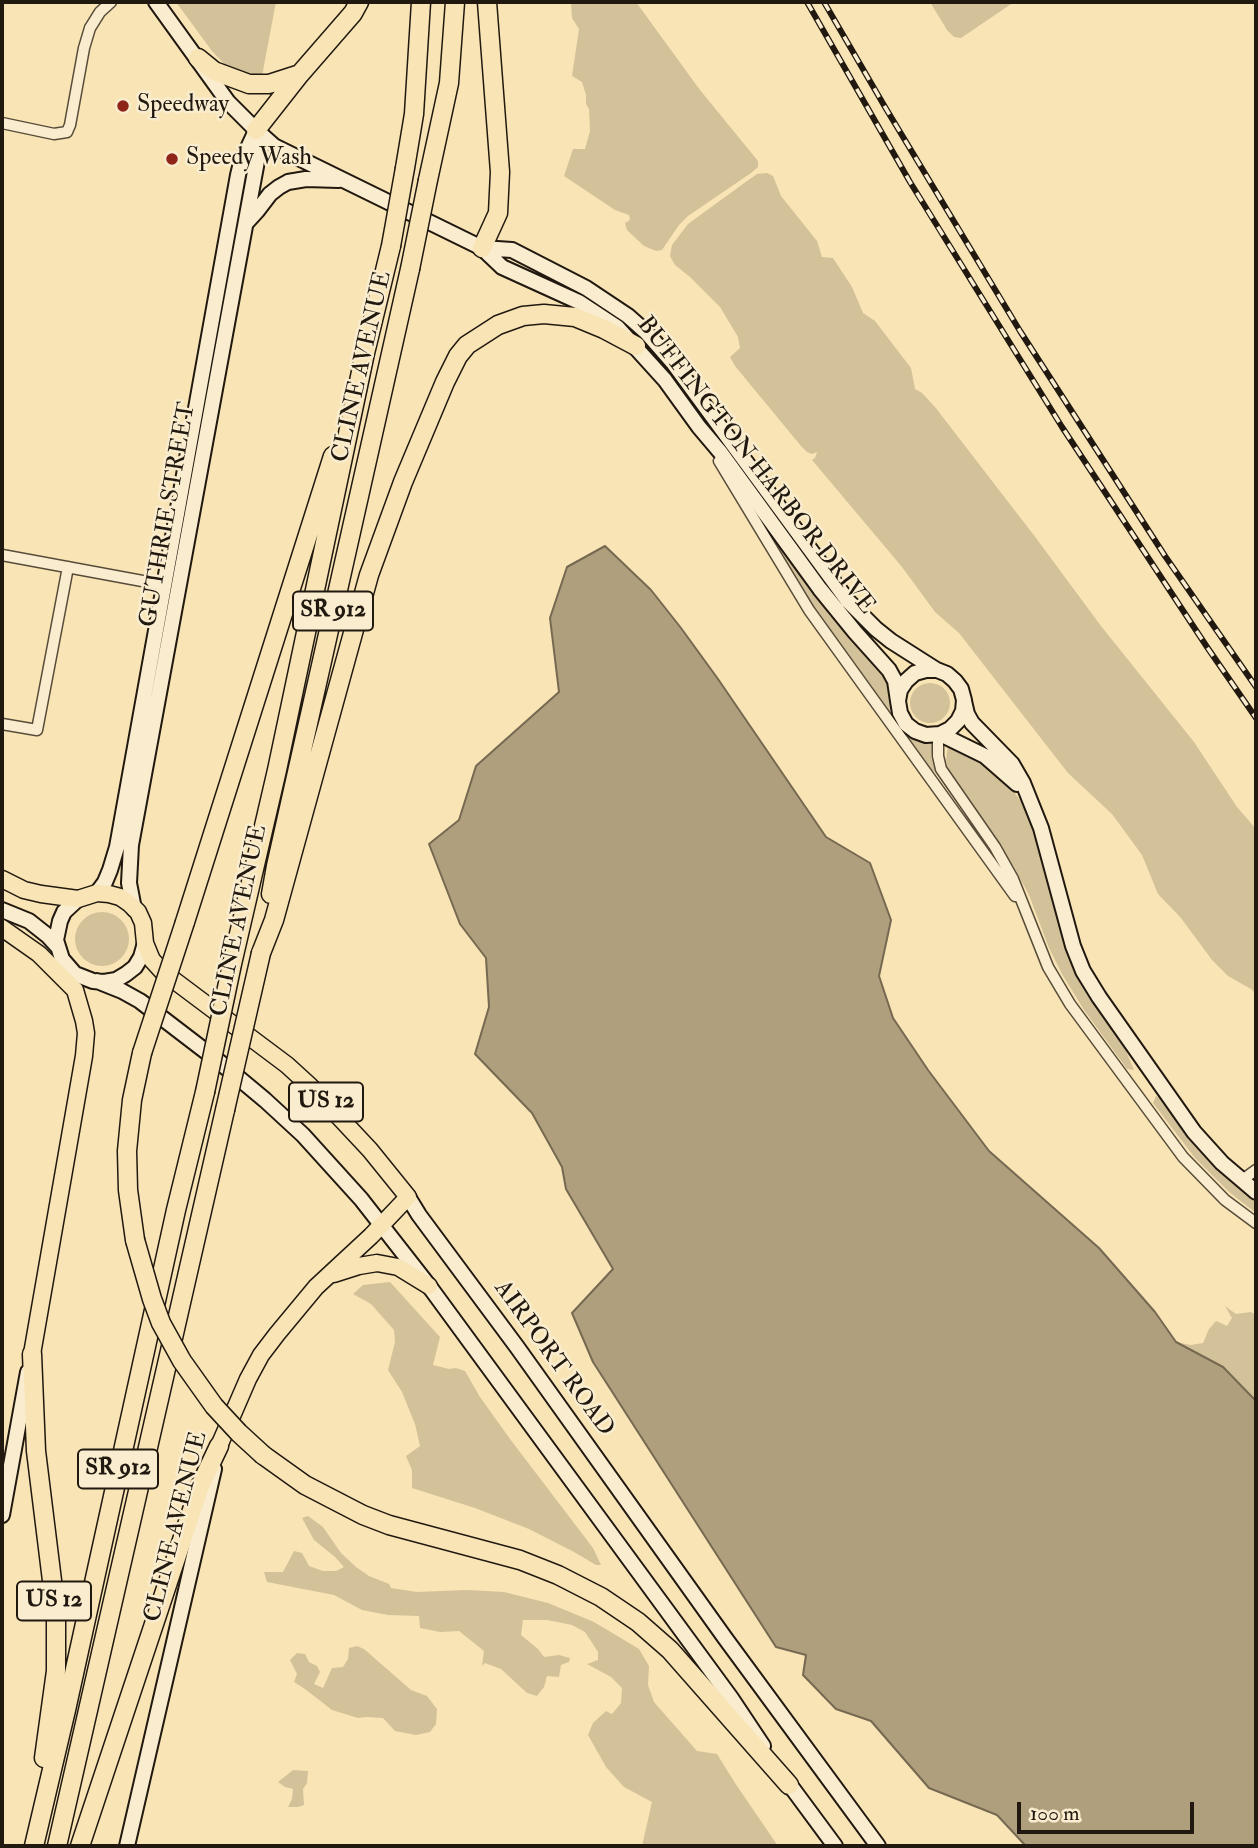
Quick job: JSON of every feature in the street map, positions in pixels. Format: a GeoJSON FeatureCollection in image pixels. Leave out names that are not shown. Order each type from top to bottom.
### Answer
{"type":"FeatureCollection","features":[{"type":"Feature","properties":{"kind":"highway"},"geometry":{"type":"LineString","coordinates":[[256,130],[353,13],[359,2]]}},
{"type":"Feature","properties":{"kind":"highway","name":"CLINE AVENUE"},"geometry":{"type":"LineString","coordinates":[[34,1846],[280,757],[365,353],[391,246],[414,114],[421,2]]}},
{"type":"Feature","properties":{"kind":"highway","name":"CLINE AVENUE"},"geometry":{"type":"LineString","coordinates":[[57,1846],[261,953],[275,866],[410,269],[449,83],[455,2]]}},
{"type":"Feature","properties":{"kind":"highway"},"geometry":{"type":"LineString","coordinates":[[482,248],[498,213],[500,172],[487,2]]}},
{"type":"Feature","properties":{"kind":"highway"},"geometry":{"type":"LineString","coordinates":[[198,58],[225,76],[249,84],[269,84],[300,74]]}},
{"type":"Feature","properties":{"kind":"highway"},"geometry":{"type":"LineString","coordinates":[[261,953],[274,920],[369,575],[403,482],[458,356],[467,345],[498,325],[523,316],[544,314],[575,317],[636,346]]}},
{"type":"Feature","properties":{"kind":"highway"},"geometry":{"type":"LineString","coordinates":[[365,353],[142,1054],[132,1100],[127,1150],[128,1191],[135,1240],[152,1299],[161,1323],[182,1361],[214,1406],[263,1455],[305,1485],[363,1515],[399,1528],[520,1560],[558,1575],[601,1597],[638,1622],[670,1650],[789,1785]]}},
{"type":"Feature","properties":{"kind":"highway","name":"US 12"},"geometry":{"type":"LineString","coordinates":[[29,1846],[56,1671],[55,1613],[36,1451],[32,1354]]}},
{"type":"Feature","properties":{"kind":"highway"},"geometry":{"type":"LineString","coordinates":[[80,1846],[200,1486],[219,1446]]}},
{"type":"Feature","properties":{"kind":"main road"},"geometry":{"type":"LineString","coordinates":[[156,2],[228,102],[274,146],[482,248]]}},
{"type":"Feature","properties":{"kind":"main road","name":"GUTHRIE STREET"},"geometry":{"type":"LineString","coordinates":[[97,893],[105,882],[117,847],[164,585],[219,329],[246,223],[257,161],[256,130]]}},
{"type":"Feature","properties":{"kind":"main road","name":"GUTHRIE STREET"},"geometry":{"type":"LineString","coordinates":[[134,909],[129,883],[135,820],[219,329],[241,163],[256,130]]}},
{"type":"Feature","properties":{"kind":"main road"},"geometry":{"type":"LineString","coordinates":[[246,223],[270,194],[288,182],[306,179],[346,181]]}},
{"type":"Feature","properties":{"kind":"main road","name":"BUFFINGTON HARBOR DRIVE"},"geometry":{"type":"LineString","coordinates":[[482,248],[502,267],[579,302],[609,320],[636,346],[721,453],[820,589],[889,670],[895,681],[898,701]]}},
{"type":"Feature","properties":{"kind":"main road","name":"BUFFINGTON HARBOR DRIVE"},"geometry":{"type":"LineString","coordinates":[[482,248],[512,250],[577,283],[606,300],[646,332],[674,364],[848,601],[891,641],[937,670]]}},
{"type":"Feature","properties":{"kind":"main road"},"geometry":{"type":"LineString","coordinates":[[964,700],[963,711],[950,729],[939,734],[926,735],[905,723],[898,701],[900,690],[906,681],[926,670],[947,674],[961,689],[972,723],[1012,764],[1032,803],[1046,844],[1073,946],[1083,971],[1113,1019],[1194,1132],[1222,1163],[1256,1192]]}},
{"type":"Feature","properties":{"kind":"main road"},"geometry":{"type":"LineString","coordinates":[[939,734],[985,756],[1012,779],[1032,803]]}},
{"type":"Feature","properties":{"kind":"main road"},"geometry":{"type":"LineString","coordinates":[[2,879],[24,890],[79,899]]}},
{"type":"Feature","properties":{"kind":"main road"},"geometry":{"type":"LineString","coordinates":[[60,953],[57,930],[60,921],[71,905],[79,899],[97,893],[109,894],[120,897],[134,909]]}},
{"type":"Feature","properties":{"kind":"main road","name":"US 12"},"geometry":{"type":"LineString","coordinates":[[134,909],[143,923],[145,943]]}},
{"type":"Feature","properties":{"kind":"main road"},"geometry":{"type":"LineString","coordinates":[[2,910],[29,921],[48,936],[75,974],[122,991],[140,1001],[217,1060],[265,1100],[330,1164],[429,1286],[732,1698],[789,1785],[835,1846]]}},
{"type":"Feature","properties":{"kind":"main road","name":"US 12"},"geometry":{"type":"LineString","coordinates":[[2,929],[39,954],[75,990]]}},
{"type":"Feature","properties":{"kind":"main road"},"geometry":{"type":"LineString","coordinates":[[97,981],[116,979],[135,967],[145,943]]}},
{"type":"Feature","properties":{"kind":"main road","name":"AIRPORT ROAD"},"geometry":{"type":"LineString","coordinates":[[145,943],[152,960],[163,972],[288,1065],[370,1150],[408,1197],[878,1846]]}},
{"type":"Feature","properties":{"kind":"main road","name":"US 12"},"geometry":{"type":"LineString","coordinates":[[32,1354],[86,1032],[75,990],[60,953]]}},
{"type":"Feature","properties":{"kind":"main road","name":"CLINE AVENUE"},"geometry":{"type":"LineString","coordinates":[[127,1846],[219,1446],[248,1379],[261,1355],[296,1310],[408,1197]]}},
{"type":"Feature","properties":{"kind":"main road"},"geometry":{"type":"LineString","coordinates":[[329,1276],[377,1263],[398,1267],[429,1286]]}},
{"type":"Feature","properties":{"kind":"main road"},"geometry":{"type":"LineString","coordinates":[[2,1515],[32,1354]]}},
{"type":"Feature","properties":{"kind":"street"},"geometry":{"type":"LineString","coordinates":[[2,123],[54,134],[67,131],[90,28],[100,12],[111,2]]}},
{"type":"Feature","properties":{"kind":"street"},"geometry":{"type":"LineString","coordinates":[[699,427],[809,610],[1027,914]]}},
{"type":"Feature","properties":{"kind":"street"},"geometry":{"type":"LineString","coordinates":[[2,555],[164,585]]}},
{"type":"Feature","properties":{"kind":"street"},"geometry":{"type":"LineString","coordinates":[[2,724],[37,730],[68,567]]}},
{"type":"Feature","properties":{"kind":"street"},"geometry":{"type":"LineString","coordinates":[[939,734],[938,756],[941,769],[1013,878],[1048,967],[1070,1004],[1171,1141],[1225,1200],[1256,1223]]}},
{"type":"Feature","properties":{"kind":"street"},"geometry":{"type":"LineString","coordinates":[[1242,1180],[1256,1170]]}},
{"type":"Feature","properties":{"kind":"shaded area"},"geometry":{"type":"Polygon","coordinates":[[[176,2],[276,2],[262,76],[230,70],[212,51],[176,2]]]}},
{"type":"Feature","properties":{"kind":"shaded area"},"geometry":{"type":"Polygon","coordinates":[[[571,2],[636,2],[700,90],[758,161],[758,167],[751,173],[688,216],[662,250],[656,251],[644,246],[627,230],[625,223],[630,220],[629,215],[615,210],[564,176],[573,149],[585,149],[590,131],[589,109],[582,82],[572,76],[579,29],[572,18],[571,2]]]}},
{"type":"Feature","properties":{"kind":"shaded area"},"geometry":{"type":"Polygon","coordinates":[[[930,2],[1014,2],[961,38],[954,37],[947,30],[930,2]]]}},
{"type":"Feature","properties":{"kind":"shaded area"},"geometry":{"type":"Polygon","coordinates":[[[767,173],[773,176],[781,196],[817,241],[822,257],[833,258],[852,287],[863,313],[875,321],[911,368],[915,389],[935,407],[1101,626],[1194,742],[1237,807],[1256,829],[1256,994],[1228,976],[1212,960],[1181,918],[1158,894],[1142,855],[1112,814],[1068,773],[959,633],[935,612],[902,567],[812,460],[817,452],[812,454],[801,446],[735,366],[730,357],[740,348],[738,337],[720,307],[675,265],[670,256],[672,245],[688,224],[757,174],[767,173]]]}},
{"type":"Feature","properties":{"kind":"shaded area"},"geometry":{"type":"Polygon","coordinates":[[[751,503],[889,680],[893,710],[934,741],[931,757],[935,770],[932,773],[817,616],[751,503]]]}},
{"type":"Feature","properties":{"kind":"shaded area"},"geometry":{"type":"Polygon","coordinates":[[[605,546],[651,590],[681,628],[826,837],[870,863],[891,920],[879,976],[893,1018],[989,1151],[1099,1248],[1155,1312],[1176,1342],[1223,1367],[1256,1401],[1256,1846],[1023,1846],[997,1815],[929,1788],[871,1721],[836,1709],[803,1675],[806,1655],[776,1647],[593,1362],[572,1313],[613,1269],[566,1189],[562,1167],[532,1113],[475,1054],[489,1007],[486,958],[460,924],[429,844],[459,820],[476,766],[559,692],[550,618],[567,567],[605,546]]]}},
{"type":"Feature","properties":{"kind":"shaded area"},"geometry":{"type":"Polygon","coordinates":[[[930,683],[938,684],[944,689],[949,695],[949,711],[944,717],[938,722],[930,723],[922,722],[916,717],[911,711],[910,703],[911,695],[916,689],[922,684],[930,683]]]}},
{"type":"Feature","properties":{"kind":"shaded area"},"geometry":{"type":"Polygon","coordinates":[[[948,745],[985,763],[1008,783],[1024,806],[1074,969],[1091,1000],[1124,1046],[1134,1070],[1127,1069],[1084,1010],[1062,974],[1029,895],[1014,867],[949,775],[946,760],[948,745]]]}},
{"type":"Feature","properties":{"kind":"shaded area"},"geometry":{"type":"Polygon","coordinates":[[[102,912],[121,920],[129,939],[121,958],[102,966],[83,958],[75,939],[83,920],[102,912]]]}},
{"type":"Feature","properties":{"kind":"shaded area"},"geometry":{"type":"Polygon","coordinates":[[[1156,1096],[1162,1099],[1207,1156],[1256,1201],[1256,1213],[1229,1192],[1195,1158],[1153,1103],[1156,1096]]]}},
{"type":"Feature","properties":{"kind":"shaded area"},"geometry":{"type":"Polygon","coordinates":[[[390,1282],[440,1337],[433,1365],[465,1371],[510,1439],[593,1548],[601,1565],[596,1565],[529,1529],[412,1488],[412,1470],[406,1456],[420,1446],[415,1424],[402,1392],[388,1370],[395,1342],[394,1330],[371,1304],[353,1294],[363,1285],[390,1282]]]}},
{"type":"Feature","properties":{"kind":"shaded area"},"geometry":{"type":"Polygon","coordinates":[[[1225,1306],[1236,1314],[1251,1312],[1256,1315],[1256,1401],[1223,1367],[1176,1342],[1191,1345],[1203,1343],[1216,1321],[1227,1326],[1232,1318],[1225,1306]]]}},
{"type":"Feature","properties":{"kind":"shaded area"},"geometry":{"type":"Polygon","coordinates":[[[308,1516],[323,1527],[341,1553],[356,1567],[389,1584],[391,1588],[417,1592],[504,1592],[548,1603],[594,1622],[639,1649],[649,1666],[648,1685],[654,1702],[697,1751],[717,1754],[778,1846],[642,1846],[652,1802],[624,1787],[606,1767],[588,1735],[593,1723],[606,1711],[612,1714],[621,1703],[622,1688],[611,1677],[587,1664],[598,1660],[598,1652],[585,1632],[572,1625],[547,1620],[523,1620],[521,1635],[544,1657],[559,1655],[570,1658],[569,1662],[561,1665],[559,1677],[547,1676],[544,1687],[537,1696],[527,1693],[501,1669],[485,1663],[482,1666],[484,1651],[459,1631],[440,1632],[420,1628],[419,1616],[388,1615],[362,1610],[334,1595],[267,1582],[264,1572],[283,1572],[294,1551],[302,1553],[309,1566],[323,1571],[336,1571],[344,1567],[314,1540],[302,1518],[308,1516]]]}},
{"type":"Feature","properties":{"kind":"shaded area"},"geometry":{"type":"Polygon","coordinates":[[[357,1646],[411,1690],[427,1696],[437,1709],[436,1724],[430,1732],[416,1735],[395,1731],[383,1718],[358,1718],[332,1710],[294,1682],[297,1674],[290,1660],[297,1653],[305,1654],[309,1662],[317,1666],[320,1672],[314,1684],[323,1688],[332,1668],[343,1667],[348,1659],[349,1648],[357,1646]]]}},
{"type":"Feature","properties":{"kind":"shaded area"},"geometry":{"type":"Polygon","coordinates":[[[293,1770],[308,1771],[307,1783],[303,1789],[304,1805],[288,1807],[293,1789],[278,1782],[293,1770]]]}},
{"type":"Feature","properties":{"kind":"railway"},"geometry":{"type":"LineString","coordinates":[[807,2],[910,182],[1062,427],[1256,718]]}},
{"type":"Feature","properties":{"kind":"railway"},"geometry":{"type":"LineString","coordinates":[[824,2],[1020,331],[1165,556],[1256,687]]}},
{"type":"Feature","properties":{"kind":"place","name":"Speedway"},"geometry":{"type":"Point","coordinates":[123,106]}},
{"type":"Feature","properties":{"kind":"place","name":"Speedy Wash"},"geometry":{"type":"Point","coordinates":[172,159]}}]}
